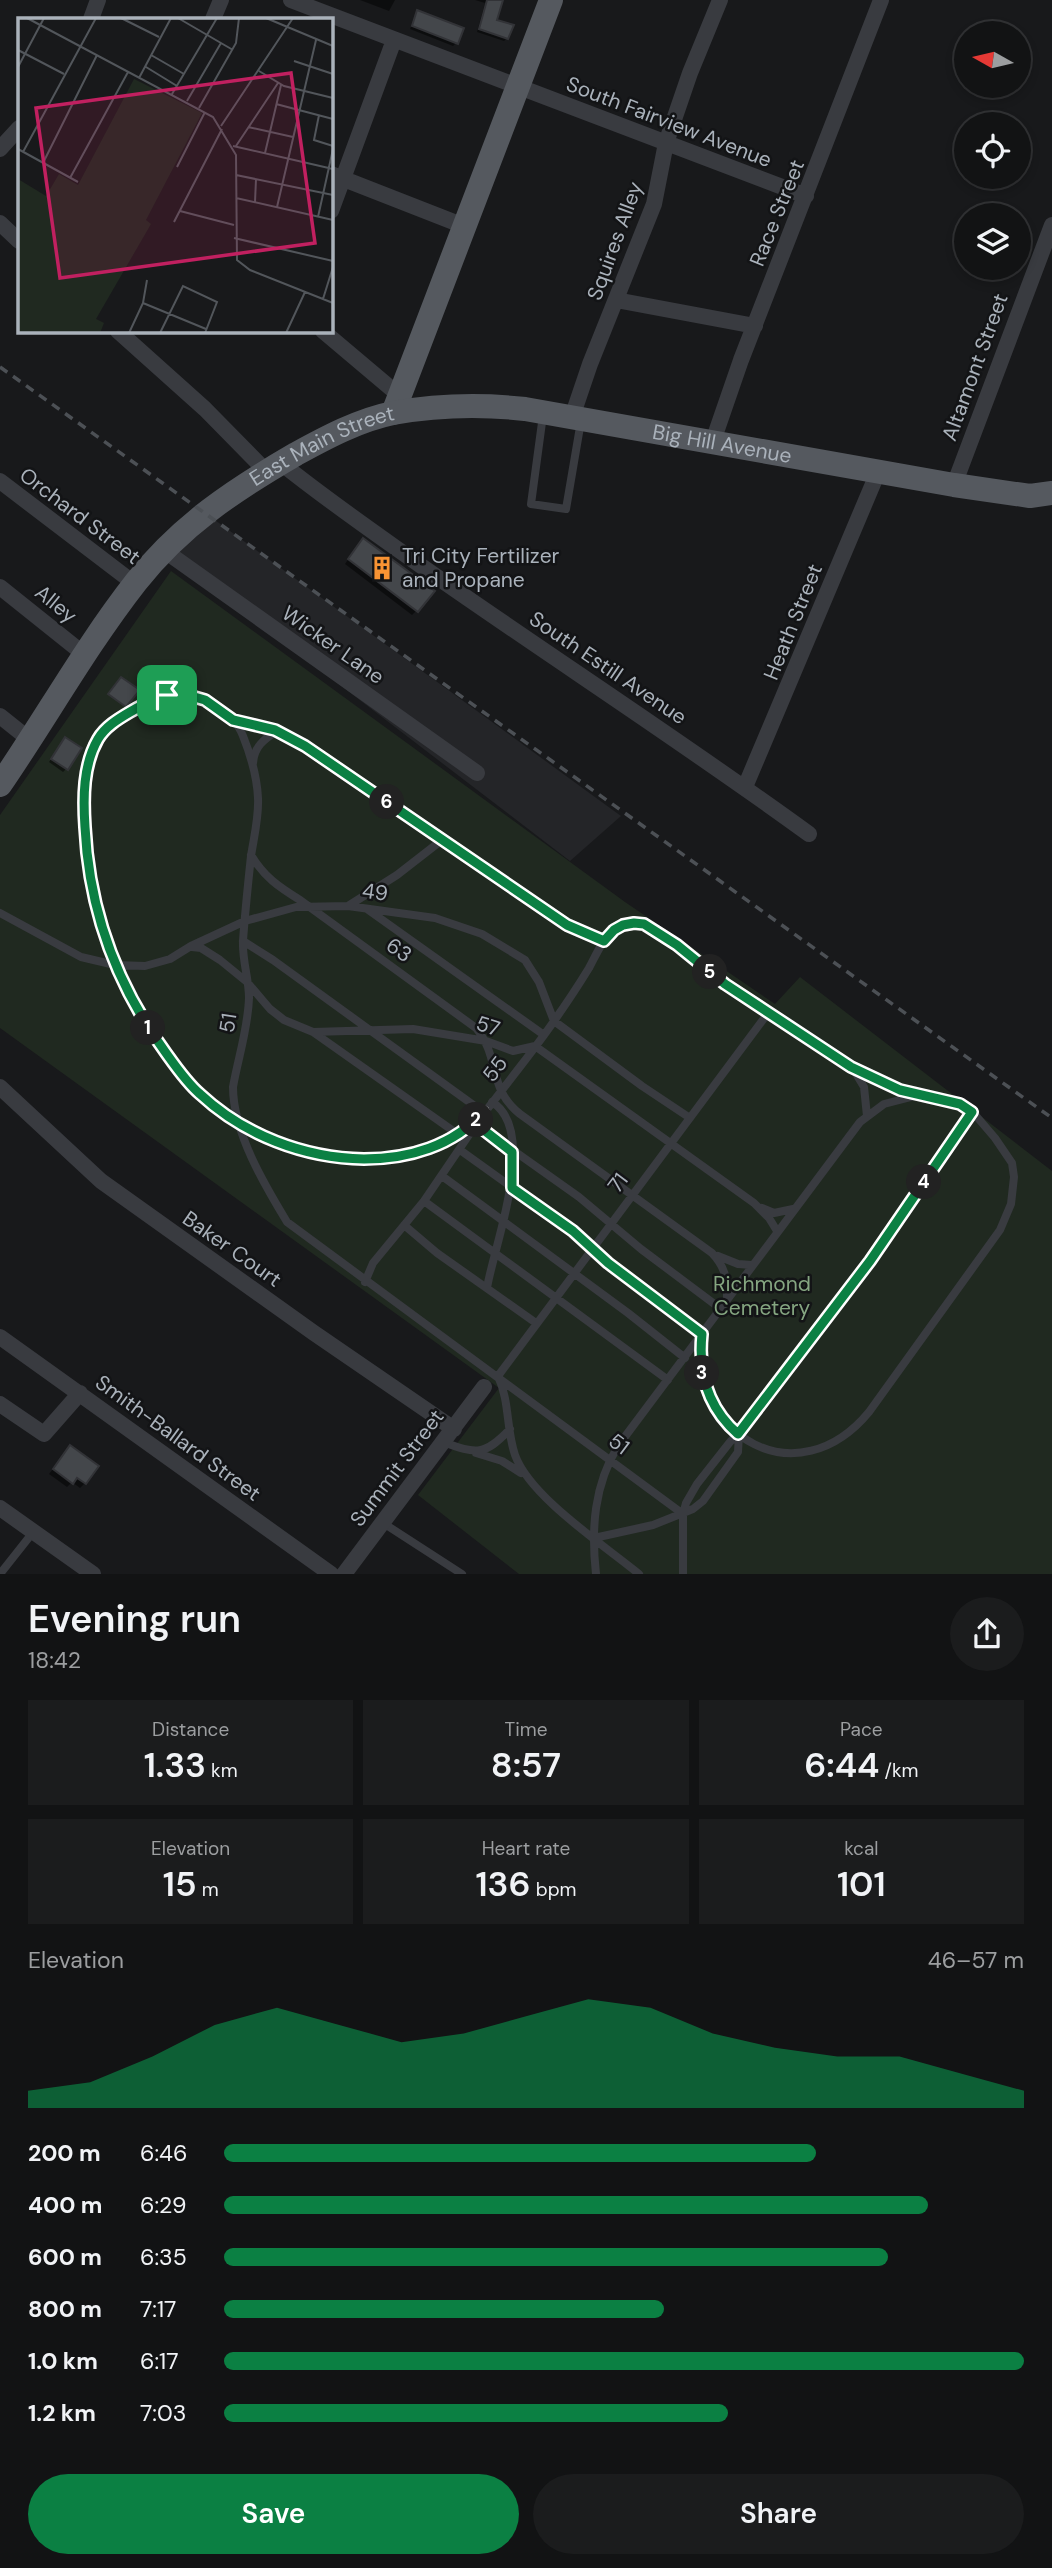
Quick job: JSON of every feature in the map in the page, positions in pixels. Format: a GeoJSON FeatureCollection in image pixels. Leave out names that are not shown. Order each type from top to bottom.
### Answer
{"type":"FeatureCollection","features":[{"type":"Feature","properties":{"kind":"main road","name":"East Main Street"},"geometry":{"type":"LineString","coordinates":[[0,785],[135,584],[204,512],[274,467],[338,432],[396,405],[551,0]]}},
{"type":"Feature","properties":{"kind":"main road","name":"Big Hill Avenue"},"geometry":{"type":"LineString","coordinates":[[396,405],[476,405],[544,412],[954,485],[1030,496],[1052,493]]}},
{"type":"Feature","properties":{"kind":"street"},"geometry":{"type":"LineString","coordinates":[[91,18],[98,0]]}},
{"type":"Feature","properties":{"kind":"street"},"geometry":{"type":"LineString","coordinates":[[213,18],[220,0]]}},
{"type":"Feature","properties":{"kind":"street","name":"South Fairview Avenue"},"geometry":{"type":"LineString","coordinates":[[291,0],[806,197]]}},
{"type":"Feature","properties":{"kind":"street","name":"Squires Alley"},"geometry":{"type":"LineString","coordinates":[[577,417],[616,300],[654,204],[666,144],[690,73],[720,0]]}},
{"type":"Feature","properties":{"kind":"street","name":"Race Street"},"geometry":{"type":"LineString","coordinates":[[713,441],[881,0]]}},
{"type":"Feature","properties":{"kind":"street"},"geometry":{"type":"LineString","coordinates":[[332,205],[337,177],[394,40]]}},
{"type":"Feature","properties":{"kind":"street"},"geometry":{"type":"LineString","coordinates":[[0,149],[18,129]]}},
{"type":"Feature","properties":{"kind":"street"},"geometry":{"type":"LineString","coordinates":[[337,177],[464,226]]}},
{"type":"Feature","properties":{"kind":"street"},"geometry":{"type":"LineString","coordinates":[[0,223],[18,240]]}},
{"type":"Feature","properties":{"kind":"street","name":"Altamont Street"},"geometry":{"type":"LineString","coordinates":[[954,485],[1052,225]]}},
{"type":"Feature","properties":{"kind":"street"},"geometry":{"type":"LineString","coordinates":[[616,300],[755,326]]}},
{"type":"Feature","properties":{"kind":"street"},"geometry":{"type":"LineString","coordinates":[[324,332],[396,405]]}},
{"type":"Feature","properties":{"kind":"street","name":"South Estill Avenue"},"geometry":{"type":"LineString","coordinates":[[128,334],[205,409],[274,467],[340,508],[809,834]]}},
{"type":"Feature","properties":{"kind":"street","name":"Heath Street"},"geometry":{"type":"LineString","coordinates":[[745,787],[768,739],[878,472]]}},
{"type":"Feature","properties":{"kind":"street","name":"Orchard Street"},"geometry":{"type":"LineString","coordinates":[[0,481],[135,584]]}},
{"type":"Feature","properties":{"kind":"street","name":"Wicker Lane"},"geometry":{"type":"LineString","coordinates":[[165,551],[477,773]]}},
{"type":"Feature","properties":{"kind":"street","name":"Alley"},"geometry":{"type":"LineString","coordinates":[[0,587],[85,655]]}},
{"type":"Feature","properties":{"kind":"street"},"geometry":{"type":"LineString","coordinates":[[0,716],[30,740]]}},
{"type":"Feature","properties":{"kind":"street","name":"Baker Court"},"geometry":{"type":"LineString","coordinates":[[0,1087],[101,1181],[454,1429]]}},
{"type":"Feature","properties":{"kind":"street","name":"Smith-Ballard Street"},"geometry":{"type":"LineString","coordinates":[[0,1337],[331,1574]]}},
{"type":"Feature","properties":{"kind":"street","name":"Summit Street"},"geometry":{"type":"LineString","coordinates":[[344,1574],[484,1387]]}},
{"type":"Feature","properties":{"kind":"street"},"geometry":{"type":"LineString","coordinates":[[0,1404],[44,1434],[79,1393]]}},
{"type":"Feature","properties":{"kind":"street"},"geometry":{"type":"LineString","coordinates":[[0,1508],[93,1574]]}},
{"type":"Feature","properties":{"kind":"lane"},"geometry":{"type":"LineString","coordinates":[[544,412],[531,504],[566,509],[577,417]]}},
{"type":"Feature","properties":{"kind":"lane","name":"51"},"geometry":{"type":"LineString","coordinates":[[115,965],[95,906],[86,854],[85,782],[99,738],[116,721],[146,703],[167,695],[184,694],[205,700],[233,720],[242,734],[253,766],[258,798],[243,942],[249,1006],[233,1087],[233,1100],[238,1121],[267,1188],[287,1222],[683,1514]]}},
{"type":"Feature","properties":{"kind":"lane"},"geometry":{"type":"LineString","coordinates":[[233,720],[277,731],[305,746],[567,925],[604,941]]}},
{"type":"Feature","properties":{"kind":"lane"},"geometry":{"type":"LineString","coordinates":[[253,766],[257,748],[263,740],[277,731]]}},
{"type":"Feature","properties":{"kind":"lane"},"geometry":{"type":"LineString","coordinates":[[348,906],[397,875],[442,840]]}},
{"type":"Feature","properties":{"kind":"lane","name":"63"},"geometry":{"type":"LineString","coordinates":[[251,855],[265,877],[476,1028],[493,1058],[500,1092]]}},
{"type":"Feature","properties":{"kind":"lane","name":"49"},"geometry":{"type":"LineString","coordinates":[[0,913],[81,957],[115,965],[145,966],[170,959],[245,920],[279,910],[309,906],[348,906],[435,918],[482,934],[525,960],[533,971],[554,1021]]}},
{"type":"Feature","properties":{"kind":"lane"},"geometry":{"type":"LineString","coordinates":[[365,908],[544,1035]]}},
{"type":"Feature","properties":{"kind":"lane","name":"55"},"geometry":{"type":"LineString","coordinates":[[115,965],[150,1031],[171,1061],[198,1093],[238,1121],[283,1145],[305,1152],[356,1159],[394,1157],[417,1152],[458,1135],[471,1126],[544,1035],[604,941],[623,925],[644,924],[677,945],[725,984],[851,1067],[921,1096],[960,1104],[972,1112],[995,1138],[1012,1163],[1011,1204],[1000,1230],[958,1292],[869,1412],[840,1440],[817,1450],[791,1453],[765,1449],[738,1434],[715,1406],[704,1381],[700,1355],[702,1334]]}},
{"type":"Feature","properties":{"kind":"lane"},"geometry":{"type":"LineString","coordinates":[[243,942],[273,960],[483,1112],[424,1201],[373,1263],[365,1282]]}},
{"type":"Feature","properties":{"kind":"lane","name":"57"},"geometry":{"type":"LineString","coordinates":[[191,946],[208,952],[247,982],[270,1009],[284,1020],[313,1032],[413,1029],[485,1041],[513,1051],[536,1046]]}},
{"type":"Feature","properties":{"kind":"lane","name":"71"},"geometry":{"type":"LineString","coordinates":[[498,1376],[768,1013]]}},
{"type":"Feature","properties":{"kind":"lane"},"geometry":{"type":"LineString","coordinates":[[554,1021],[690,1118]]}},
{"type":"Feature","properties":{"kind":"lane"},"geometry":{"type":"LineString","coordinates":[[313,1032],[458,1135]]}},
{"type":"Feature","properties":{"kind":"lane"},"geometry":{"type":"LineString","coordinates":[[536,1046],[754,1203],[774,1213],[793,1209]]}},
{"type":"Feature","properties":{"kind":"lane"},"geometry":{"type":"LineString","coordinates":[[851,1067],[864,1087],[867,1116]]}},
{"type":"Feature","properties":{"kind":"lane"},"geometry":{"type":"LineString","coordinates":[[500,1092],[520,1114],[712,1253],[722,1264],[727,1276],[727,1300]]}},
{"type":"Feature","properties":{"kind":"lane"},"geometry":{"type":"LineString","coordinates":[[596,1574],[594,1538],[599,1489],[610,1459],[840,1146],[867,1116],[884,1104],[897,1099],[921,1096]]}},
{"type":"Feature","properties":{"kind":"lane"},"geometry":{"type":"LineString","coordinates":[[487,1288],[512,1188],[512,1152],[507,1116],[503,1108],[492,1102]]}},
{"type":"Feature","properties":{"kind":"lane"},"geometry":{"type":"LineString","coordinates":[[683,1574],[683,1514],[697,1484],[870,1261],[972,1112]]}},
{"type":"Feature","properties":{"kind":"lane"},"geometry":{"type":"LineString","coordinates":[[476,1124],[579,1197],[721,1308]]}},
{"type":"Feature","properties":{"kind":"lane"},"geometry":{"type":"LineString","coordinates":[[460,1150],[573,1231],[608,1263],[702,1334]]}},
{"type":"Feature","properties":{"kind":"lane"},"geometry":{"type":"LineString","coordinates":[[442,1176],[685,1358]]}},
{"type":"Feature","properties":{"kind":"lane"},"geometry":{"type":"LineString","coordinates":[[424,1201],[668,1380]]}},
{"type":"Feature","properties":{"kind":"lane"},"geometry":{"type":"LineString","coordinates":[[754,1203],[777,1231]]}},
{"type":"Feature","properties":{"kind":"lane"},"geometry":{"type":"LineString","coordinates":[[404,1225],[536,1324]]}},
{"type":"Feature","properties":{"kind":"lane"},"geometry":{"type":"LineString","coordinates":[[712,1253],[738,1264],[752,1265]]}},
{"type":"Feature","properties":{"kind":"lane"},"geometry":{"type":"LineString","coordinates":[[498,1376],[507,1401],[516,1457],[525,1477]]}},
{"type":"Feature","properties":{"kind":"lane"},"geometry":{"type":"LineString","coordinates":[[473,1452],[489,1448],[510,1429]]}},
{"type":"Feature","properties":{"kind":"lane"},"geometry":{"type":"LineString","coordinates":[[594,1538],[646,1527],[683,1514],[704,1501],[738,1452],[738,1434]]}},
{"type":"Feature","properties":{"kind":"lane"},"geometry":{"type":"LineString","coordinates":[[443,1442],[511,1466],[639,1574]]}},
{"type":"Feature","properties":{"kind":"lane"},"geometry":{"type":"LineString","coordinates":[[383,1523],[462,1574]]}},
{"type":"Feature","properties":{"kind":"lane"},"geometry":{"type":"LineString","coordinates":[[0,1574],[34,1531]]}},
{"type":"Feature","properties":{"kind":"shaded area"},"geometry":{"type":"Polygon","coordinates":[[[204,512],[621,816],[570,861],[165,551],[204,512]]]}},
{"type":"Feature","properties":{"kind":"green space","name":"Richmond Cemetery"},"geometry":{"type":"Polygon","coordinates":[[[171,571],[625,902],[775,1004],[800,977],[1052,1171],[1052,1574],[519,1574],[418,1495],[499,1388],[0,1028],[0,815],[171,571]]]}},
{"type":"Feature","properties":{"kind":"building"},"geometry":{"type":"Polygon","coordinates":[[[487,0],[503,0],[497,20],[514,25],[508,39],[479,29],[487,0]]]}},
{"type":"Feature","properties":{"kind":"building"},"geometry":{"type":"Polygon","coordinates":[[[417,10],[464,28],[458,44],[412,26],[417,10]]]}},
{"type":"Feature","properties":{"kind":"building","name":"Tri City Fertilizer and Propane"},"geometry":{"type":"Polygon","coordinates":[[[363,538],[435,591],[418,612],[348,559],[363,538]]]}},
{"type":"Feature","properties":{"kind":"building"},"geometry":{"type":"Polygon","coordinates":[[[121,677],[140,690],[126,707],[108,694],[121,677]]]}},
{"type":"Feature","properties":{"kind":"building"},"geometry":{"type":"Polygon","coordinates":[[[65,737],[82,748],[68,770],[51,759],[65,737]]]}},
{"type":"Feature","properties":{"kind":"building"},"geometry":{"type":"Polygon","coordinates":[[[70,1445],[99,1466],[86,1484],[77,1478],[73,1484],[53,1469],[70,1445]]]}},
{"type":"Feature","properties":{"kind":"railway"},"geometry":{"type":"LineString","coordinates":[[0,367],[1052,1118]]}},
{"type":"Feature","properties":{"kind":"place","name":"Tri City Fertilizer and Propane"},"geometry":{"type":"Point","coordinates":[382,568]}},
{"type":"Feature","properties":{"kind":"route"},"geometry":{"type":"LineString","coordinates":[[167,695],[194,696],[216,706],[233,720],[275,730],[290,737],[416,821],[486,872],[575,929],[604,941],[623,925],[644,924],[677,945],[725,984],[851,1067],[900,1090],[960,1104],[971,1110],[870,1261],[738,1434],[715,1406],[704,1381],[700,1355],[702,1334],[608,1263],[573,1231],[512,1188],[512,1152],[476,1124],[483,1112],[471,1126],[458,1135],[428,1149],[394,1157],[330,1157],[283,1145],[251,1130],[207,1101],[171,1061],[134,1005],[115,965],[89,880],[84,817],[85,782],[99,738],[116,721],[146,703],[167,695]]}}]}
